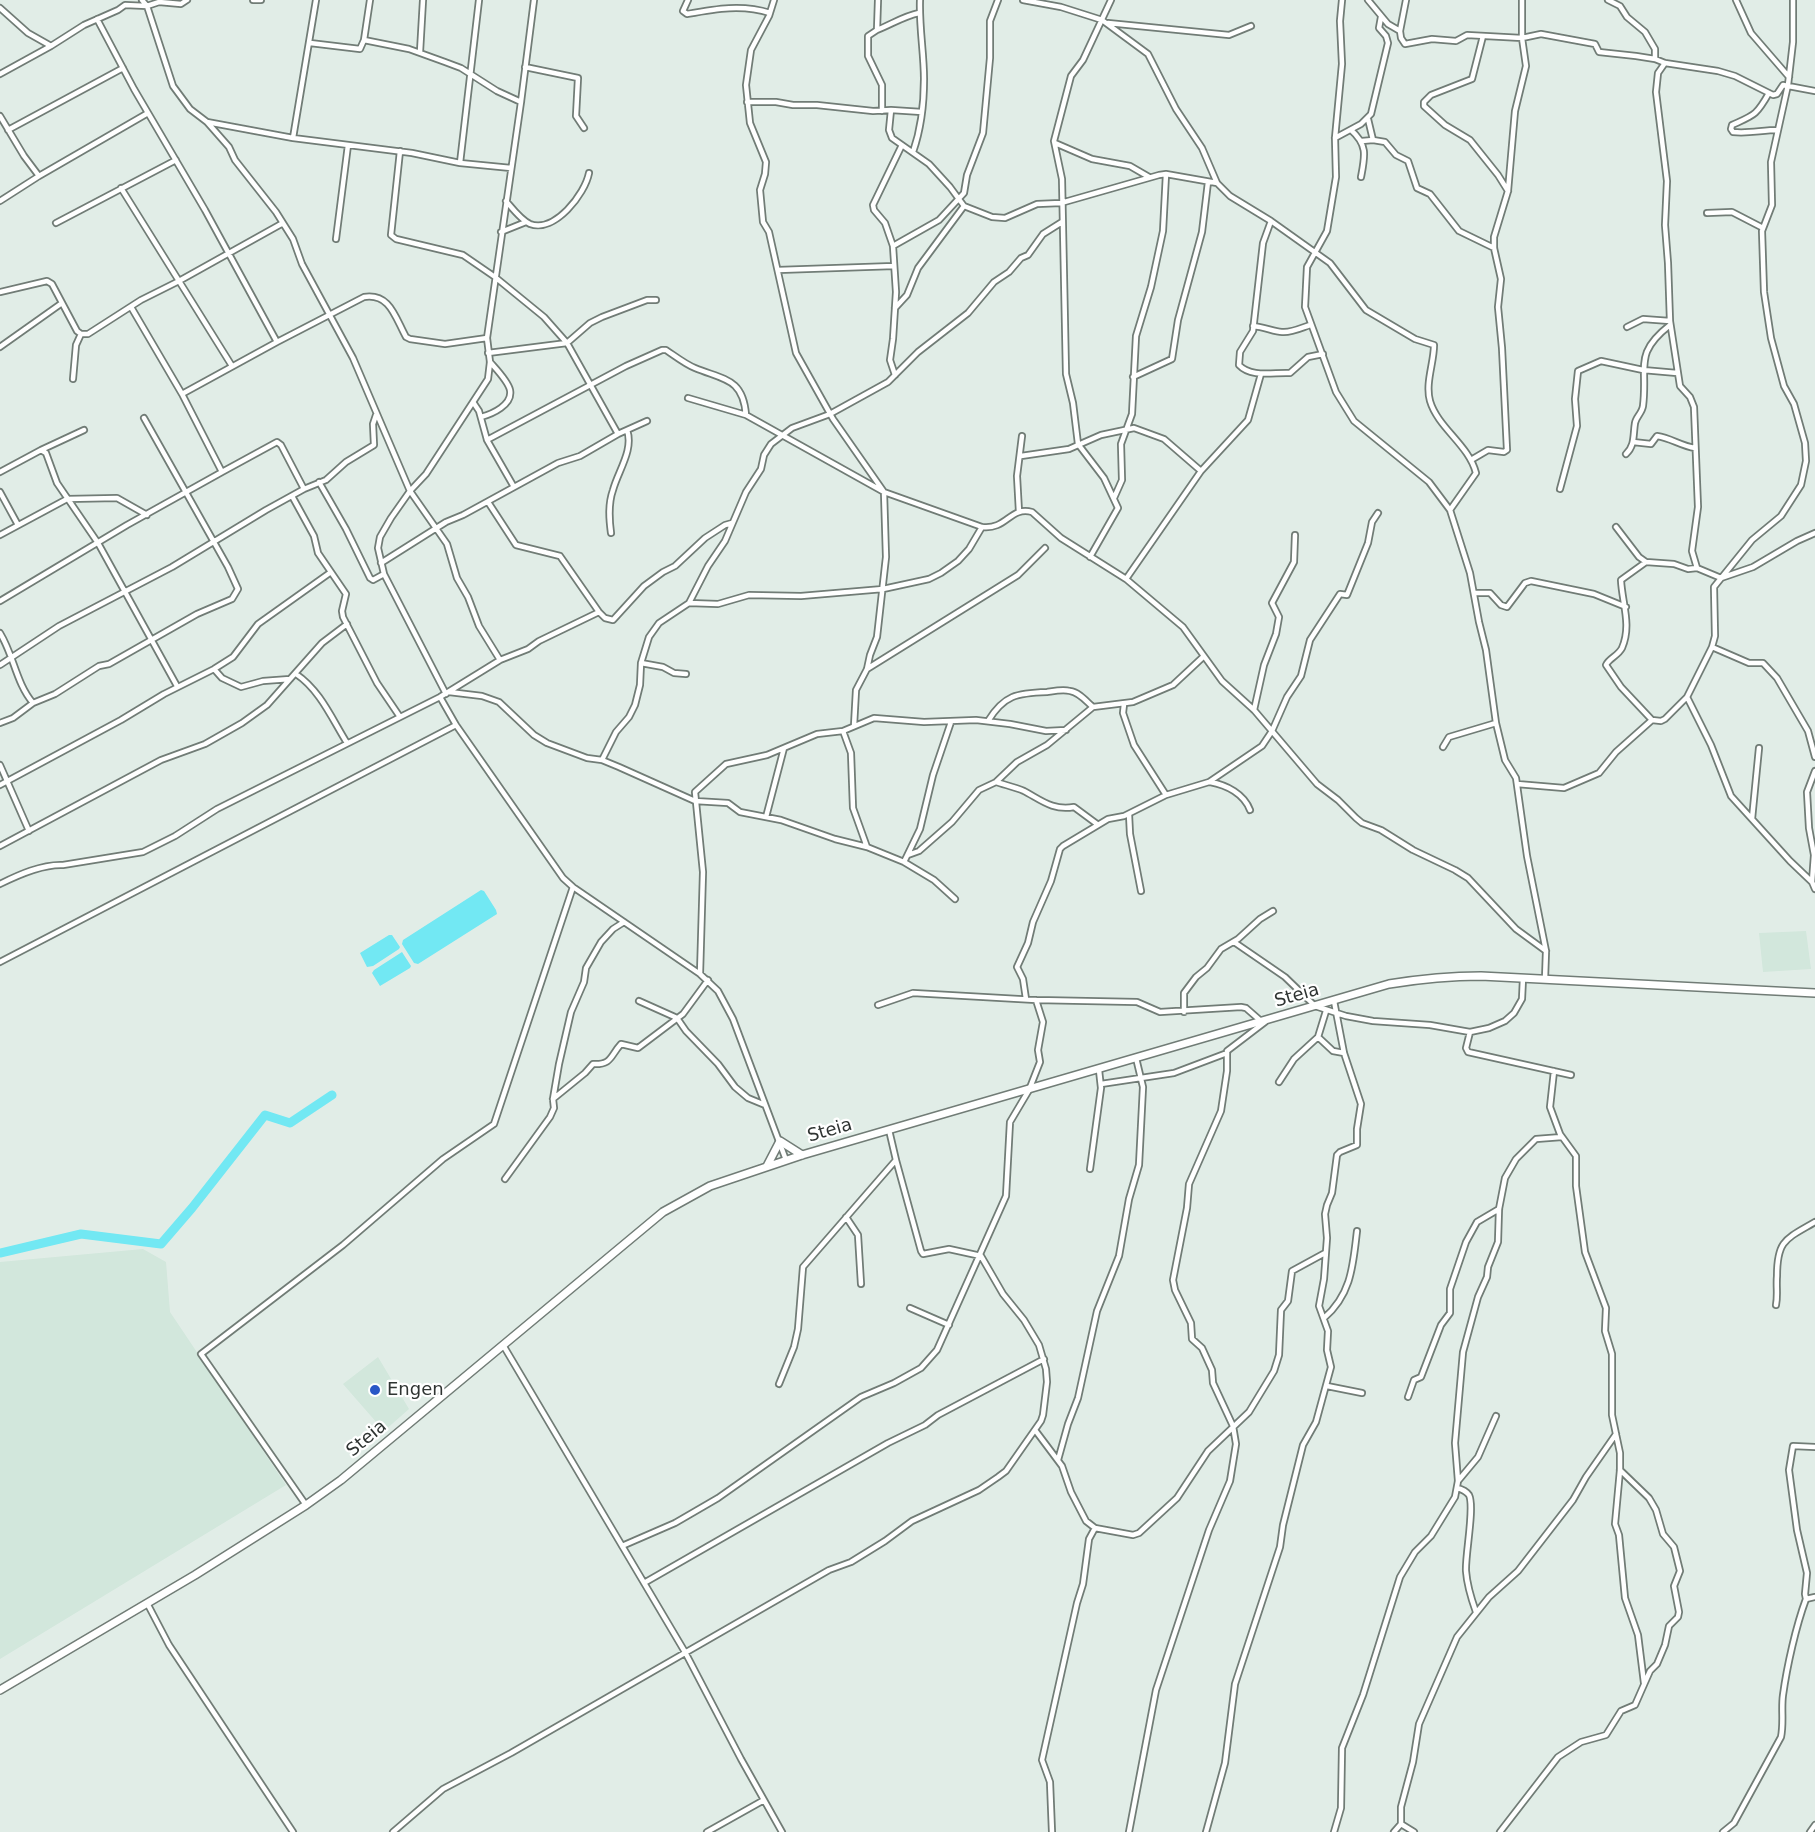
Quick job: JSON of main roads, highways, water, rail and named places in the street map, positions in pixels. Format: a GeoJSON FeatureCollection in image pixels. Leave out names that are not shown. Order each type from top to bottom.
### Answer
{"type":"FeatureCollection","features":[{"type":"Feature","properties":{"kind":"main road","name":"Steia"},"geometry":{"type":"LineString","coordinates":[[0,1690],[306,1505],[341,1480],[663,1212],[710,1186],[802,1155],[1389,984],[1434,977],[1523,978],[1815,993]]}},
{"type":"Feature","properties":{"kind":"main road"},"geometry":{"type":"LineString","coordinates":[[767,1166],[780,1141],[802,1155]]}},
{"type":"Feature","properties":{"kind":"water"},"geometry":{"type":"Polygon","coordinates":[[[481,890],[484,891],[497,914],[418,964],[414,963],[402,944],[403,940],[481,890]]]}},
{"type":"Feature","properties":{"kind":"water"},"geometry":{"type":"Polygon","coordinates":[[[392,935],[399,949],[373,966],[367,967],[360,953],[392,935]]]}},
{"type":"Feature","properties":{"kind":"water"},"geometry":{"type":"Polygon","coordinates":[[[402,952],[410,968],[380,986],[372,973],[402,952]]]}},
{"type":"Feature","properties":{"kind":"waterway"},"geometry":{"type":"LineString","coordinates":[[0,1253],[81,1234],[161,1244],[265,1115],[290,1123],[332,1095]]}},
{"type":"Feature","properties":{"kind":"place","name":"Engen"},"geometry":{"type":"Point","coordinates":[375,1390]}}]}
